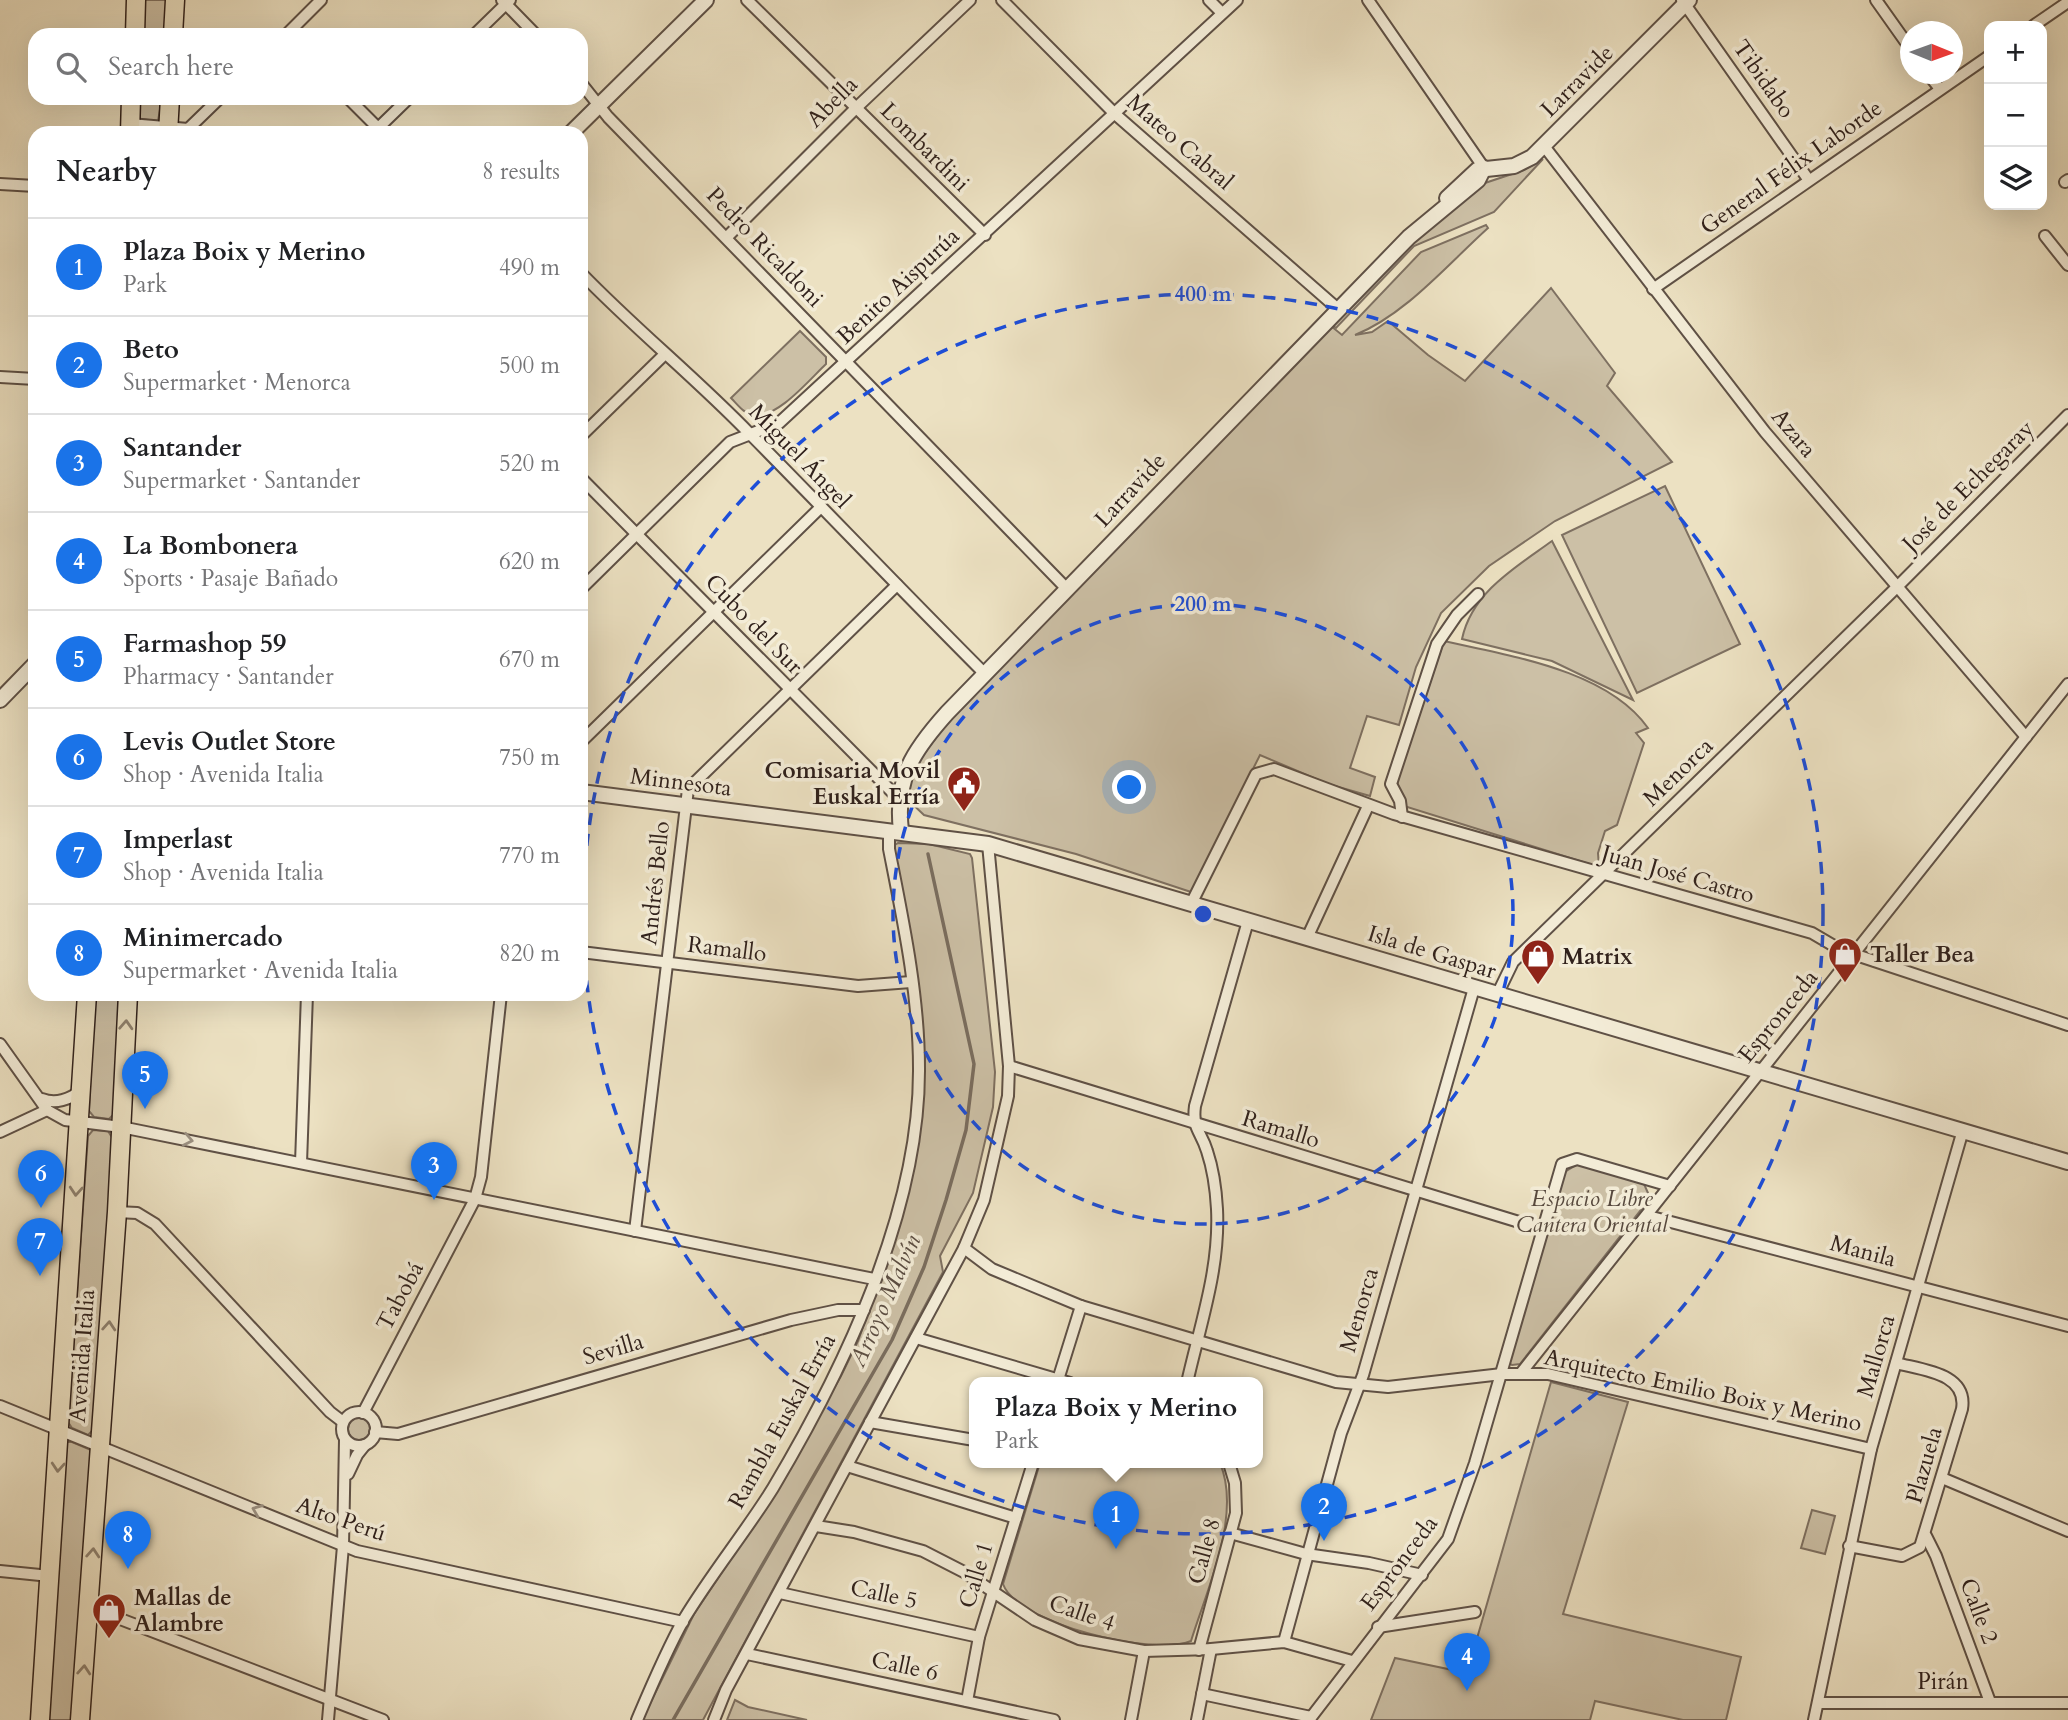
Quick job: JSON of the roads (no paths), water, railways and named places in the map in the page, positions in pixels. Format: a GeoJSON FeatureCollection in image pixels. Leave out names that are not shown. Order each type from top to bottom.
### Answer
{"type":"FeatureCollection","features":[{"type":"Feature","properties":{"kind":"main road"},"geometry":{"type":"LineString","coordinates":[[135,28],[136,0]]}},
{"type":"Feature","properties":{"kind":"main road"},"geometry":{"type":"LineString","coordinates":[[173,28],[175,0]]}},
{"type":"Feature","properties":{"kind":"main road"},"geometry":{"type":"LineString","coordinates":[[130,126],[131,105]]}},
{"type":"Feature","properties":{"kind":"main road"},"geometry":{"type":"LineString","coordinates":[[168,126],[170,105]]}},
{"type":"Feature","properties":{"kind":"main road","name":"Avenida Italia"},"geometry":{"type":"LineString","coordinates":[[40,1720],[81,1123],[87,1001]]}},
{"type":"Feature","properties":{"kind":"main road","name":"Avenida Italia"},"geometry":{"type":"LineString","coordinates":[[80,1720],[117,1212],[128,1001]]}},
{"type":"Feature","properties":{"kind":"main road"},"geometry":{"type":"LineString","coordinates":[[43,1688],[49,1720]]}},
{"type":"Feature","properties":{"kind":"street"},"geometry":{"type":"LineString","coordinates":[[293,28],[321,0]]}},
{"type":"Feature","properties":{"kind":"street"},"geometry":{"type":"LineString","coordinates":[[578,126],[706,0]]}},
{"type":"Feature","properties":{"kind":"street","name":"Lombardini"},"geometry":{"type":"LineString","coordinates":[[747,0],[985,235]]}},
{"type":"Feature","properties":{"kind":"street","name":"Abella"},"geometry":{"type":"LineString","coordinates":[[727,237],[856,108],[970,0]]}},
{"type":"Feature","properties":{"kind":"street","name":"Mateo Cabral"},"geometry":{"type":"LineString","coordinates":[[1002,0],[1115,114],[1338,309]]}},
{"type":"Feature","properties":{"kind":"street"},"geometry":{"type":"LineString","coordinates":[[1209,0],[1223,13]]}},
{"type":"Feature","properties":{"kind":"street","name":"Benito Aispurúa"},"geometry":{"type":"LineString","coordinates":[[588,582],[730,442],[779,423],[1237,0]]}},
{"type":"Feature","properties":{"kind":"street"},"geometry":{"type":"LineString","coordinates":[[1368,0],[1484,168]]}},
{"type":"Feature","properties":{"kind":"street"},"geometry":{"type":"LineString","coordinates":[[1876,0],[1900,34]]}},
{"type":"Feature","properties":{"kind":"street"},"geometry":{"type":"LineString","coordinates":[[481,28],[506,1],[530,28]]}},
{"type":"Feature","properties":{"kind":"street","name":"Larravide"},"geometry":{"type":"LineString","coordinates":[[895,831],[898,798],[906,771],[926,739],[984,673],[1338,309],[1409,237],[1443,207],[1468,175],[1484,168],[1522,163],[1544,146],[1685,1]]}},
{"type":"Feature","properties":{"kind":"street","name":"Tibidabo"},"geometry":{"type":"LineString","coordinates":[[1685,1],[1808,179]]}},
{"type":"Feature","properties":{"kind":"street"},"geometry":{"type":"LineString","coordinates":[[2040,21],[2068,2]]}},
{"type":"Feature","properties":{"kind":"street","name":"General Félix Laborde"},"geometry":{"type":"LineString","coordinates":[[1653,289],[1984,59]]}},
{"type":"Feature","properties":{"kind":"street"},"geometry":{"type":"LineString","coordinates":[[1936,84],[1940,89]]}},
{"type":"Feature","properties":{"kind":"street","name":"Pedro Ricaldoni"},"geometry":{"type":"LineString","coordinates":[[588,91],[1067,589]]}},
{"type":"Feature","properties":{"kind":"street"},"geometry":{"type":"LineString","coordinates":[[190,126],[213,105]]}},
{"type":"Feature","properties":{"kind":"street"},"geometry":{"type":"LineString","coordinates":[[354,105],[373,126]]}},
{"type":"Feature","properties":{"kind":"street"},"geometry":{"type":"LineString","coordinates":[[383,126],[402,105]]}},
{"type":"Feature","properties":{"kind":"street","name":"Azara"},"geometry":{"type":"LineString","coordinates":[[1544,146],[1765,432],[2026,737]]}},
{"type":"Feature","properties":{"kind":"street"},"geometry":{"type":"LineString","coordinates":[[0,184],[28,186]]}},
{"type":"Feature","properties":{"kind":"street"},"geometry":{"type":"LineString","coordinates":[[2045,236],[2068,265]]}},
{"type":"Feature","properties":{"kind":"street"},"geometry":{"type":"LineString","coordinates":[[588,274],[595,268]]}},
{"type":"Feature","properties":{"kind":"street","name":"Miguel Ángel"},"geometry":{"type":"LineString","coordinates":[[588,283],[750,433],[984,673]]}},
{"type":"Feature","properties":{"kind":"street"},"geometry":{"type":"LineString","coordinates":[[588,429],[665,354]]}},
{"type":"Feature","properties":{"kind":"street"},"geometry":{"type":"LineString","coordinates":[[0,377],[28,379]]}},
{"type":"Feature","properties":{"kind":"street","name":"José de Echegaray"},"geometry":{"type":"LineString","coordinates":[[1898,586],[2068,415]]}},
{"type":"Feature","properties":{"kind":"street","name":"Cubo del Sur"},"geometry":{"type":"LineString","coordinates":[[588,485],[898,798]]}},
{"type":"Feature","properties":{"kind":"street"},"geometry":{"type":"LineString","coordinates":[[588,735],[821,508]]}},
{"type":"Feature","properties":{"kind":"street","name":"Andrés Bello"},"geometry":{"type":"LineString","coordinates":[[635,1231],[684,805],[689,786],[897,585]]}},
{"type":"Feature","properties":{"kind":"street","name":"Menorca"},"geometry":{"type":"LineString","coordinates":[[1497,995],[1513,962],[1898,586]]}},
{"type":"Feature","properties":{"kind":"street"},"geometry":{"type":"LineString","coordinates":[[1402,817],[1399,801],[1391,785],[1432,655],[1445,630],[1478,594]]}},
{"type":"Feature","properties":{"kind":"street"},"geometry":{"type":"LineString","coordinates":[[0,700],[28,671]]}},
{"type":"Feature","properties":{"kind":"street","name":"Espronceda"},"geometry":{"type":"LineString","coordinates":[[1521,1373],[2068,684]]}},
{"type":"Feature","properties":{"kind":"street","name":"Juan José Castro"},"geometry":{"type":"LineString","coordinates":[[1191,904],[1256,774],[1274,769],[1402,817],[1812,933],[1841,950],[2068,1024]]}},
{"type":"Feature","properties":{"kind":"street","name":"Minnesota"},"geometry":{"type":"LineString","coordinates":[[588,793],[895,831]]}},
{"type":"Feature","properties":{"kind":"street"},"geometry":{"type":"LineString","coordinates":[[1307,938],[1368,806]]}},
{"type":"Feature","properties":{"kind":"street","name":"Isla de Gaspar"},"geometry":{"type":"LineString","coordinates":[[895,831],[988,844],[2068,1162]]}},
{"type":"Feature","properties":{"kind":"street","name":"Rambla Euskal Erría"},"geometry":{"type":"LineString","coordinates":[[637,1720],[683,1622],[771,1490],[835,1378],[864,1310],[894,1222],[916,1115],[918,1038],[889,849],[895,831]]}},
{"type":"Feature","properties":{"kind":"street"},"geometry":{"type":"LineString","coordinates":[[714,1720],[726,1690],[964,1248],[984,1200],[996,1160],[1008,1096],[1009,1066],[988,844]]}},
{"type":"Feature","properties":{"kind":"street"},"geometry":{"type":"LineString","coordinates":[[1188,1377],[1214,1269],[1217,1226],[1207,1151],[1193,1124],[1195,1106],[1248,921]]}},
{"type":"Feature","properties":{"kind":"street","name":"Ramallo"},"geometry":{"type":"LineString","coordinates":[[588,953],[874,987],[911,982]]}},
{"type":"Feature","properties":{"kind":"street","name":"Menorca"},"geometry":{"type":"LineString","coordinates":[[1284,1642],[1306,1554],[1474,988]]}},
{"type":"Feature","properties":{"kind":"street"},"geometry":{"type":"LineString","coordinates":[[301,1163],[307,1001]]}},
{"type":"Feature","properties":{"kind":"street","name":"Tabobá"},"geometry":{"type":"LineString","coordinates":[[363,1413],[475,1199],[481,1177],[500,1001]]}},
{"type":"Feature","properties":{"kind":"street"},"geometry":{"type":"LineString","coordinates":[[0,1044],[44,1104],[65,1120],[121,1127],[874,1279]]}},
{"type":"Feature","properties":{"kind":"street","name":"Ramallo"},"geometry":{"type":"LineString","coordinates":[[1009,1066],[1542,1229]]}},
{"type":"Feature","properties":{"kind":"street"},"geometry":{"type":"LineString","coordinates":[[0,1132],[44,1104],[68,1099],[83,1088]]}},
{"type":"Feature","properties":{"kind":"street","name":"Mallorca"},"geometry":{"type":"LineString","coordinates":[[1814,1720],[1871,1449],[1963,1130]]}},
{"type":"Feature","properties":{"kind":"street","name":"Espronceda"},"geometry":{"type":"LineString","coordinates":[[1310,1719],[1378,1626],[1422,1575],[1448,1539],[1502,1374],[1559,1170],[1565,1162],[1577,1159],[1670,1186]]}},
{"type":"Feature","properties":{"kind":"street"},"geometry":{"type":"LineString","coordinates":[[117,1212],[137,1213],[155,1224],[330,1412],[343,1422]]}},
{"type":"Feature","properties":{"kind":"street","name":"Manila"},"geometry":{"type":"LineString","coordinates":[[1648,1216],[2068,1326]]}},
{"type":"Feature","properties":{"kind":"street","name":"Arquitecto Emilio Boix y Merino"},"geometry":{"type":"LineString","coordinates":[[964,1248],[992,1269],[1081,1306],[1197,1338],[1336,1382],[1357,1386],[1408,1386],[1502,1374],[1548,1374],[1871,1449]]}},
{"type":"Feature","properties":{"kind":"street"},"geometry":{"type":"LineString","coordinates":[[1063,1377],[1081,1306]]}},
{"type":"Feature","properties":{"kind":"street","name":"Sevilla"},"geometry":{"type":"LineString","coordinates":[[375,1432],[398,1434],[790,1320],[838,1310],[864,1310]]}},
{"type":"Feature","properties":{"kind":"street"},"geometry":{"type":"LineString","coordinates":[[916,1338],[1045,1377]]}},
{"type":"Feature","properties":{"kind":"street","name":"Plazuela"},"geometry":{"type":"LineString","coordinates":[[1849,1546],[1902,1556],[1915,1552],[1926,1535],[1962,1409],[1962,1393],[1958,1385],[1944,1376],[1896,1363]]}},
{"type":"Feature","properties":{"kind":"street","name":"Alto Perú"},"geometry":{"type":"LineString","coordinates":[[0,1406],[343,1546],[683,1622]]}},
{"type":"Feature","properties":{"kind":"street"},"geometry":{"type":"LineString","coordinates":[[328,1720],[343,1546],[346,1480],[343,1422],[349,1415],[363,1413],[374,1422],[375,1432],[356,1455],[346,1480]]}},
{"type":"Feature","properties":{"kind":"street"},"geometry":{"type":"LineString","coordinates":[[870,1422],[969,1439]]}},
{"type":"Feature","properties":{"kind":"street"},"geometry":{"type":"LineString","coordinates":[[345,1440],[354,1446],[365,1445]]}},
{"type":"Feature","properties":{"kind":"street"},"geometry":{"type":"LineString","coordinates":[[847,1466],[1016,1518]]}},
{"type":"Feature","properties":{"kind":"street","name":"Calle 1"},"geometry":{"type":"LineString","coordinates":[[967,1701],[979,1637],[1031,1468]]}},
{"type":"Feature","properties":{"kind":"street","name":"Calle 8"},"geometry":{"type":"LineString","coordinates":[[1199,1650],[1230,1533],[1236,1499],[1229,1468]]}},
{"type":"Feature","properties":{"kind":"street"},"geometry":{"type":"LineString","coordinates":[[1942,1478],[2068,1531]]}},
{"type":"Feature","properties":{"kind":"street","name":"Calle 4"},"geometry":{"type":"LineString","coordinates":[[816,1526],[906,1544],[964,1572],[1035,1620],[1079,1639],[1143,1651],[1199,1650],[1284,1642],[1352,1661]]}},
{"type":"Feature","properties":{"kind":"street"},"geometry":{"type":"LineString","coordinates":[[1230,1533],[1306,1554],[1368,1563],[1422,1575]]}},
{"type":"Feature","properties":{"kind":"street","name":"Calle 2"},"geometry":{"type":"LineString","coordinates":[[1926,1535],[1941,1568],[1990,1702]]}},
{"type":"Feature","properties":{"kind":"street"},"geometry":{"type":"LineString","coordinates":[[0,1571],[50,1576]]}},
{"type":"Feature","properties":{"kind":"street","name":"Calle 5"},"geometry":{"type":"LineString","coordinates":[[780,1593],[979,1637]]}},
{"type":"Feature","properties":{"kind":"street"},"geometry":{"type":"LineString","coordinates":[[89,1607],[383,1720]]}},
{"type":"Feature","properties":{"kind":"street"},"geometry":{"type":"LineString","coordinates":[[1378,1626],[1475,1612]]}},
{"type":"Feature","properties":{"kind":"street"},"geometry":{"type":"LineString","coordinates":[[1197,1720],[1211,1649]]}},
{"type":"Feature","properties":{"kind":"street"},"geometry":{"type":"LineString","coordinates":[[1131,1720],[1143,1651]]}},
{"type":"Feature","properties":{"kind":"street","name":"Calle 6"},"geometry":{"type":"LineString","coordinates":[[747,1654],[1054,1720]]}},
{"type":"Feature","properties":{"kind":"street"},"geometry":{"type":"LineString","coordinates":[[1202,1694],[1310,1719]]}},
{"type":"Feature","properties":{"kind":"street","name":"Pirán"},"geometry":{"type":"LineString","coordinates":[[1818,1703],[2068,1703]]}},
{"type":"Feature","properties":{"kind":"waterway","name":"Arroyo Malvín"},"geometry":{"type":"LineString","coordinates":[[673,1720],[892,1340],[924,1267],[946,1200],[966,1130],[974,1064],[928,854]]}},
{"type":"Feature","properties":{"kind":"place","name":"Comisaria Movil Euskal Erría"},"geometry":{"type":"Point","coordinates":[964,813]}},
{"type":"Feature","properties":{"kind":"place","name":"Taller Bea"},"geometry":{"type":"Point","coordinates":[1845,984]}},
{"type":"Feature","properties":{"kind":"place","name":"Matrix"},"geometry":{"type":"Point","coordinates":[1538,986]}},
{"type":"Feature","properties":{"kind":"place","name":"Farmashop 59"},"geometry":{"type":"Point","coordinates":[145,1109]}},
{"type":"Feature","properties":{"kind":"place","name":"Santander"},"geometry":{"type":"Point","coordinates":[434,1200]}},
{"type":"Feature","properties":{"kind":"place","name":"Levis Outlet Store"},"geometry":{"type":"Point","coordinates":[41,1208]}},
{"type":"Feature","properties":{"kind":"place","name":"Imperlast"},"geometry":{"type":"Point","coordinates":[40,1276]}},
{"type":"Feature","properties":{"kind":"place","name":"Beto"},"geometry":{"type":"Point","coordinates":[1324,1541]}},
{"type":"Feature","properties":{"kind":"place","name":"Plaza Boix y Merino"},"geometry":{"type":"Point","coordinates":[1116,1549]}},
{"type":"Feature","properties":{"kind":"place","name":"Minimercado"},"geometry":{"type":"Point","coordinates":[128,1569]}},
{"type":"Feature","properties":{"kind":"place","name":"Mallas de Alambre"},"geometry":{"type":"Point","coordinates":[109,1640]}},
{"type":"Feature","properties":{"kind":"place","name":"La Bombonera"},"geometry":{"type":"Point","coordinates":[1467,1691]}},
{"type":"Feature","properties":{"kind":"park label","name":"Espacio Libre Cantera Oriental"},"geometry":{"type":"Point","coordinates":[1592,1211]}}]}
